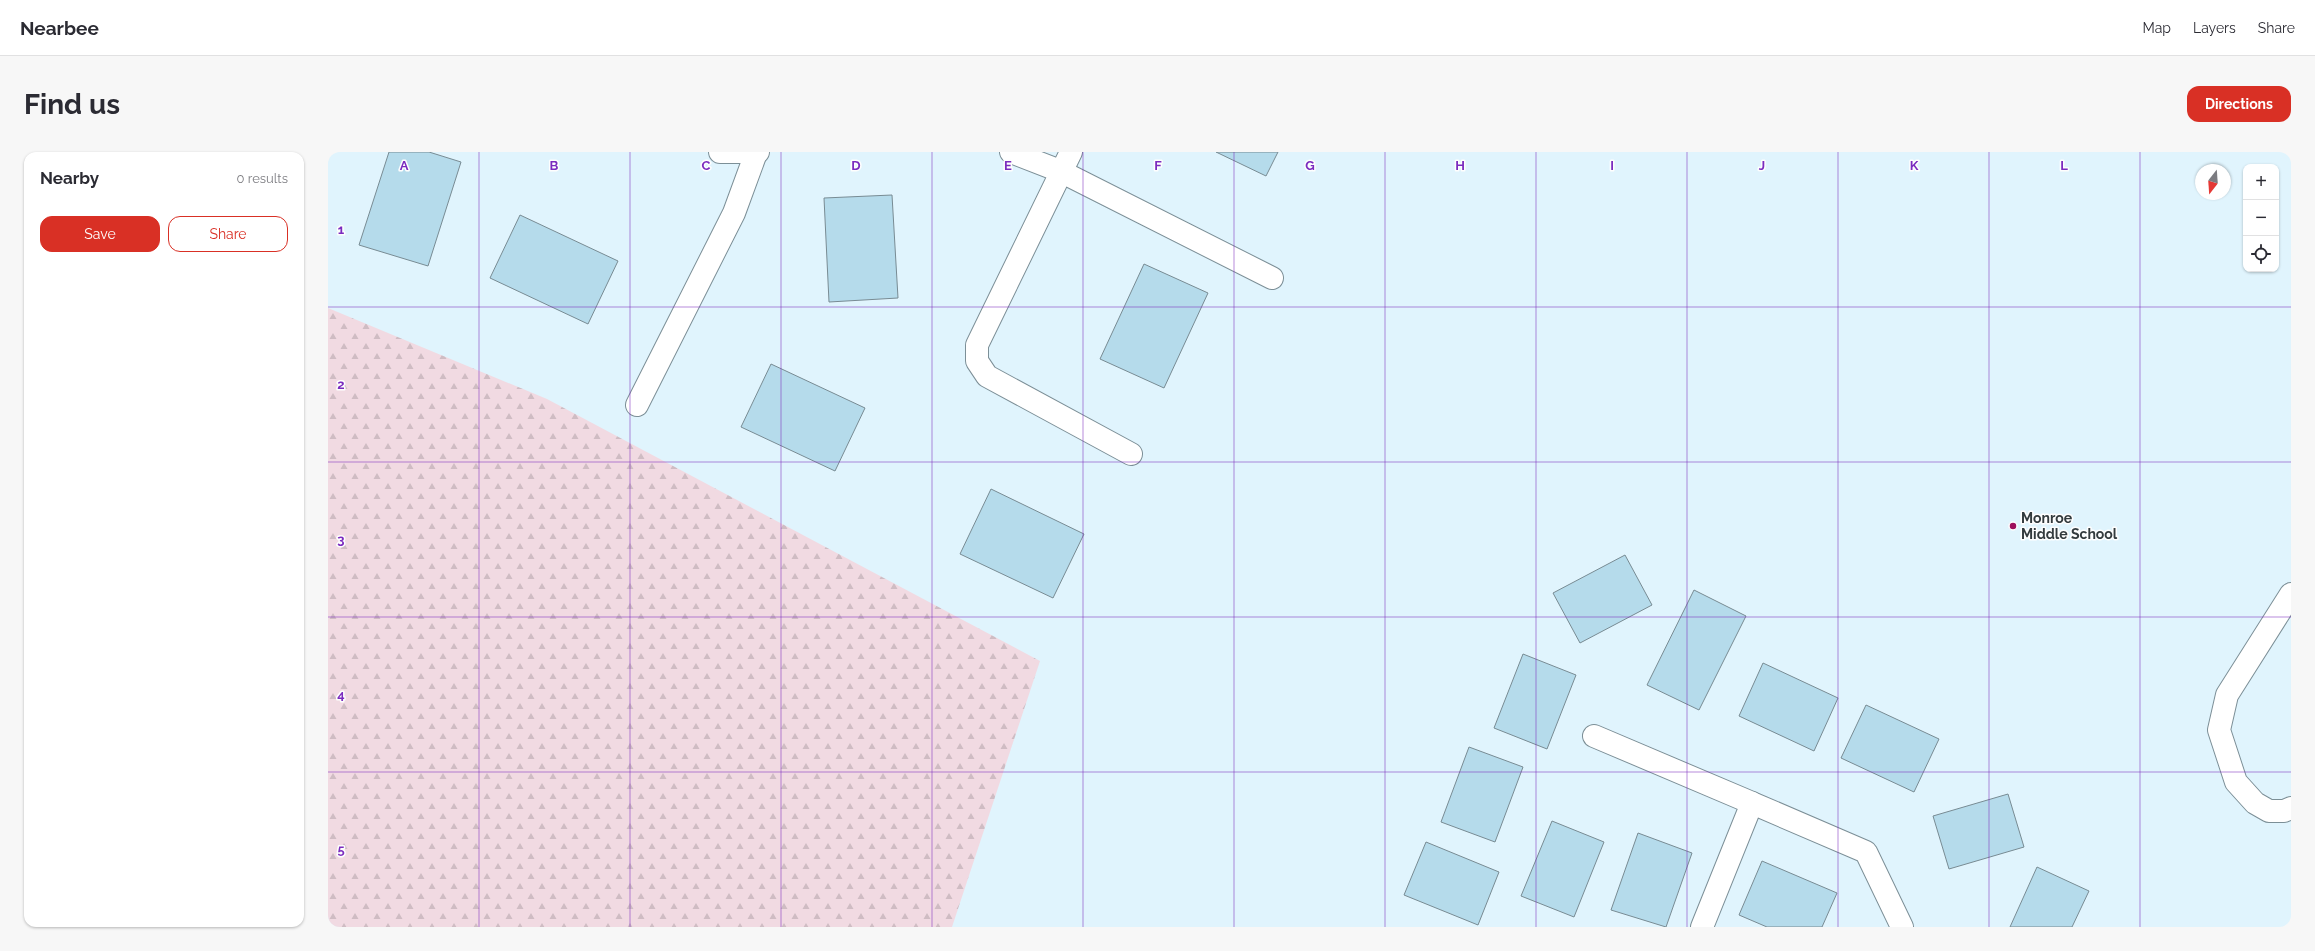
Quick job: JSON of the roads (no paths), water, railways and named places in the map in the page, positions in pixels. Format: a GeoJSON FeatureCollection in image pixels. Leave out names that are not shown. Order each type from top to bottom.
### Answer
{"type":"FeatureCollection","features":[{"type":"Feature","properties":{"kind":"lane"},"geometry":{"type":"LineString","coordinates":[[638,405],[734,213],[757,152],[720,152]]}},
{"type":"Feature","properties":{"kind":"lane"},"geometry":{"type":"LineString","coordinates":[[1011,152],[1060,172],[1272,278]]}},
{"type":"Feature","properties":{"kind":"lane"},"geometry":{"type":"LineString","coordinates":[[1071,152],[977,344],[977,361],[987,376],[1132,454]]}},
{"type":"Feature","properties":{"kind":"lane"},"geometry":{"type":"LineString","coordinates":[[2291,594],[2227,695],[2219,730],[2236,782],[2254,803],[2269,811],[2284,811],[2291,808]]}},
{"type":"Feature","properties":{"kind":"lane"},"geometry":{"type":"LineString","coordinates":[[1594,736],[1866,852],[1902,927]]}},
{"type":"Feature","properties":{"kind":"lane"},"geometry":{"type":"LineString","coordinates":[[1702,927],[1752,803]]}},
{"type":"Feature","properties":{"kind":"place","name":"Monroe Middle School"},"geometry":{"type":"Point","coordinates":[2013,526]}}]}
